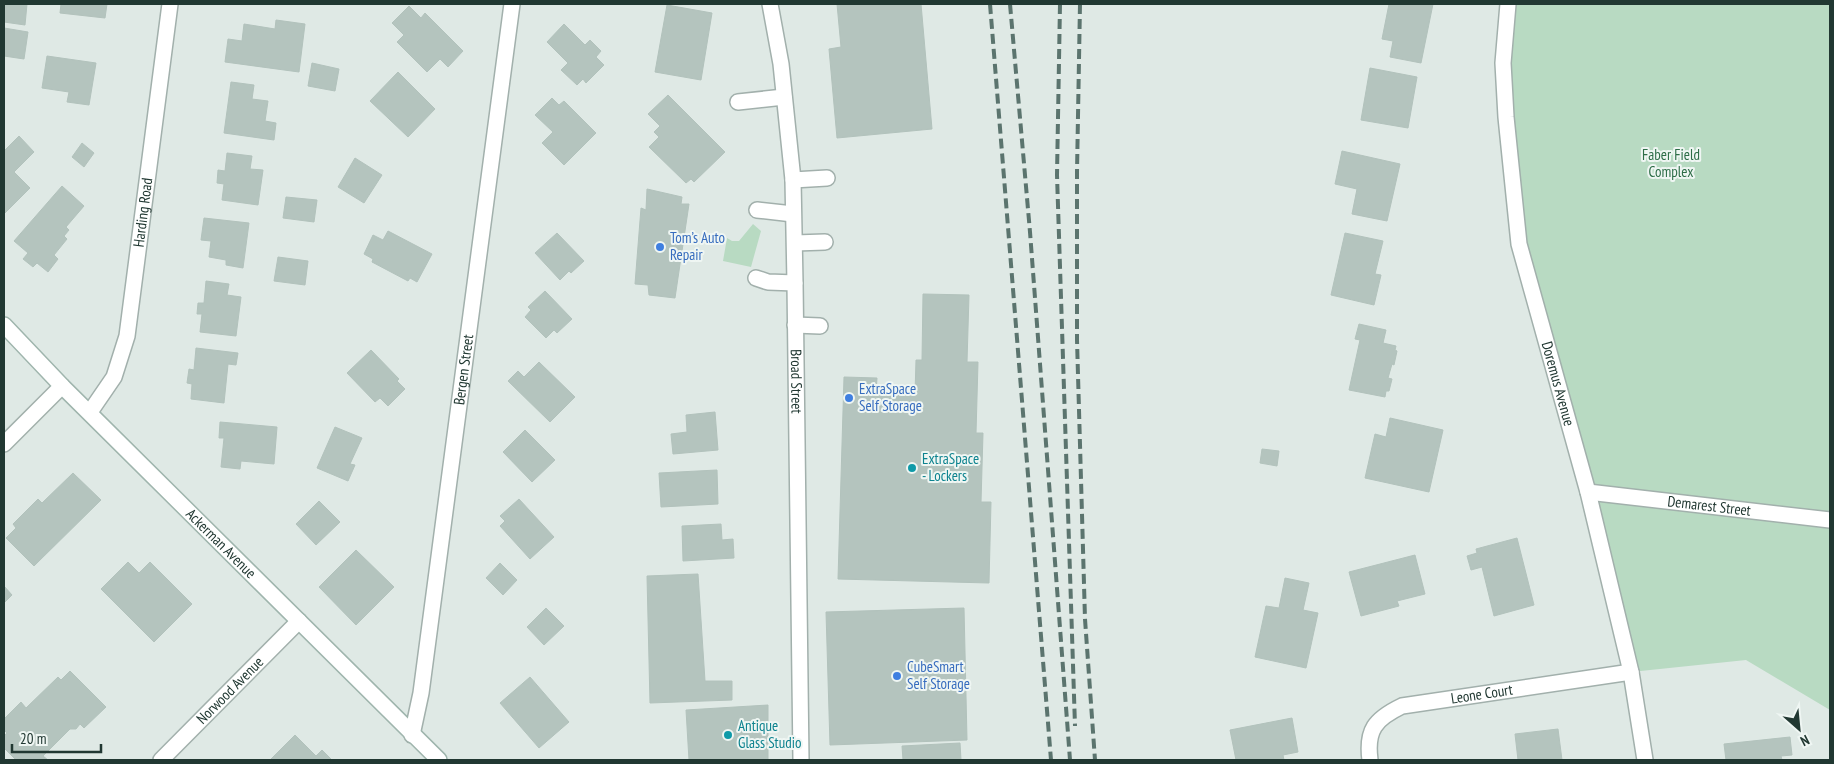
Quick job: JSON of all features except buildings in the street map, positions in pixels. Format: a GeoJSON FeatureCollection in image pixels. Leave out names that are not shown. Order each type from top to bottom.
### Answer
{"type":"FeatureCollection","features":[{"type":"Feature","properties":{"kind":"street","name":"Harding Road"},"geometry":{"type":"LineString","coordinates":[[90,412],[114,377],[127,336],[170,4]]}},
{"type":"Feature","properties":{"kind":"street","name":"Bergen Street"},"geometry":{"type":"LineString","coordinates":[[412,735],[422,683],[512,4]]}},
{"type":"Feature","properties":{"kind":"street","name":"Broad Street"},"geometry":{"type":"LineString","coordinates":[[770,4],[781,64],[792,180],[801,760]]}},
{"type":"Feature","properties":{"kind":"street","name":"Doremus Avenue"},"geometry":{"type":"LineString","coordinates":[[1508,4],[1503,63],[1518,244],[1588,492],[1632,672],[1645,760]]}},
{"type":"Feature","properties":{"kind":"street"},"geometry":{"type":"LineString","coordinates":[[738,102],[784,97]]}},
{"type":"Feature","properties":{"kind":"street"},"geometry":{"type":"LineString","coordinates":[[792,180],[827,178]]}},
{"type":"Feature","properties":{"kind":"street"},"geometry":{"type":"LineString","coordinates":[[757,210],[793,214]]}},
{"type":"Feature","properties":{"kind":"street"},"geometry":{"type":"LineString","coordinates":[[794,243],[825,242]]}},
{"type":"Feature","properties":{"kind":"street"},"geometry":{"type":"LineString","coordinates":[[756,278],[768,282],[795,283]]}},
{"type":"Feature","properties":{"kind":"street","name":"Ackerman Avenue"},"geometry":{"type":"LineString","coordinates":[[4,325],[62,386],[439,760]]}},
{"type":"Feature","properties":{"kind":"street"},"geometry":{"type":"LineString","coordinates":[[795,325],[820,326]]}},
{"type":"Feature","properties":{"kind":"street"},"geometry":{"type":"LineString","coordinates":[[4,444],[62,386]]}},
{"type":"Feature","properties":{"kind":"street","name":"Demarest Street"},"geometry":{"type":"LineString","coordinates":[[1588,492],[1830,520]]}},
{"type":"Feature","properties":{"kind":"street","name":"Norwood Avenue"},"geometry":{"type":"LineString","coordinates":[[161,760],[299,621]]}},
{"type":"Feature","properties":{"kind":"street","name":"Leone Court"},"geometry":{"type":"LineString","coordinates":[[1370,760],[1368,744],[1373,727],[1386,714],[1402,706],[1632,672]]}},
{"type":"Feature","properties":{"kind":"green space","name":"Faber Field Complex"},"geometry":{"type":"Polygon","coordinates":[[[1508,4],[1830,4],[1830,710],[1746,660],[1631,672],[1519,244],[1506,117],[1508,4]]]}},
{"type":"Feature","properties":{"kind":"green space"},"geometry":{"type":"Polygon","coordinates":[[[753,224],[761,231],[751,267],[723,261],[727,238],[732,241],[739,241],[753,224]]]}},
{"type":"Feature","properties":{"kind":"railway"},"geometry":{"type":"LineString","coordinates":[[990,4],[1051,760]]}},
{"type":"Feature","properties":{"kind":"railway"},"geometry":{"type":"LineString","coordinates":[[1010,4],[1030,232],[1070,760]]}},
{"type":"Feature","properties":{"kind":"railway"},"geometry":{"type":"LineString","coordinates":[[1060,4],[1057,175],[1075,726]]}},
{"type":"Feature","properties":{"kind":"railway"},"geometry":{"type":"LineString","coordinates":[[1080,4],[1077,340],[1085,619],[1095,760]]}},
{"type":"Feature","properties":{"kind":"place","name":"Tom’s Auto Repair"},"geometry":{"type":"Point","coordinates":[660,247]}},
{"type":"Feature","properties":{"kind":"place","name":"ExtraSpace Self Storage"},"geometry":{"type":"Point","coordinates":[849,398]}},
{"type":"Feature","properties":{"kind":"place","name":"ExtraSpace - Lockers"},"geometry":{"type":"Point","coordinates":[912,468]}},
{"type":"Feature","properties":{"kind":"place","name":"CubeSmart Self Storage"},"geometry":{"type":"Point","coordinates":[897,676]}},
{"type":"Feature","properties":{"kind":"place","name":"Antique Glass Studio"},"geometry":{"type":"Point","coordinates":[728,735]}}]}
